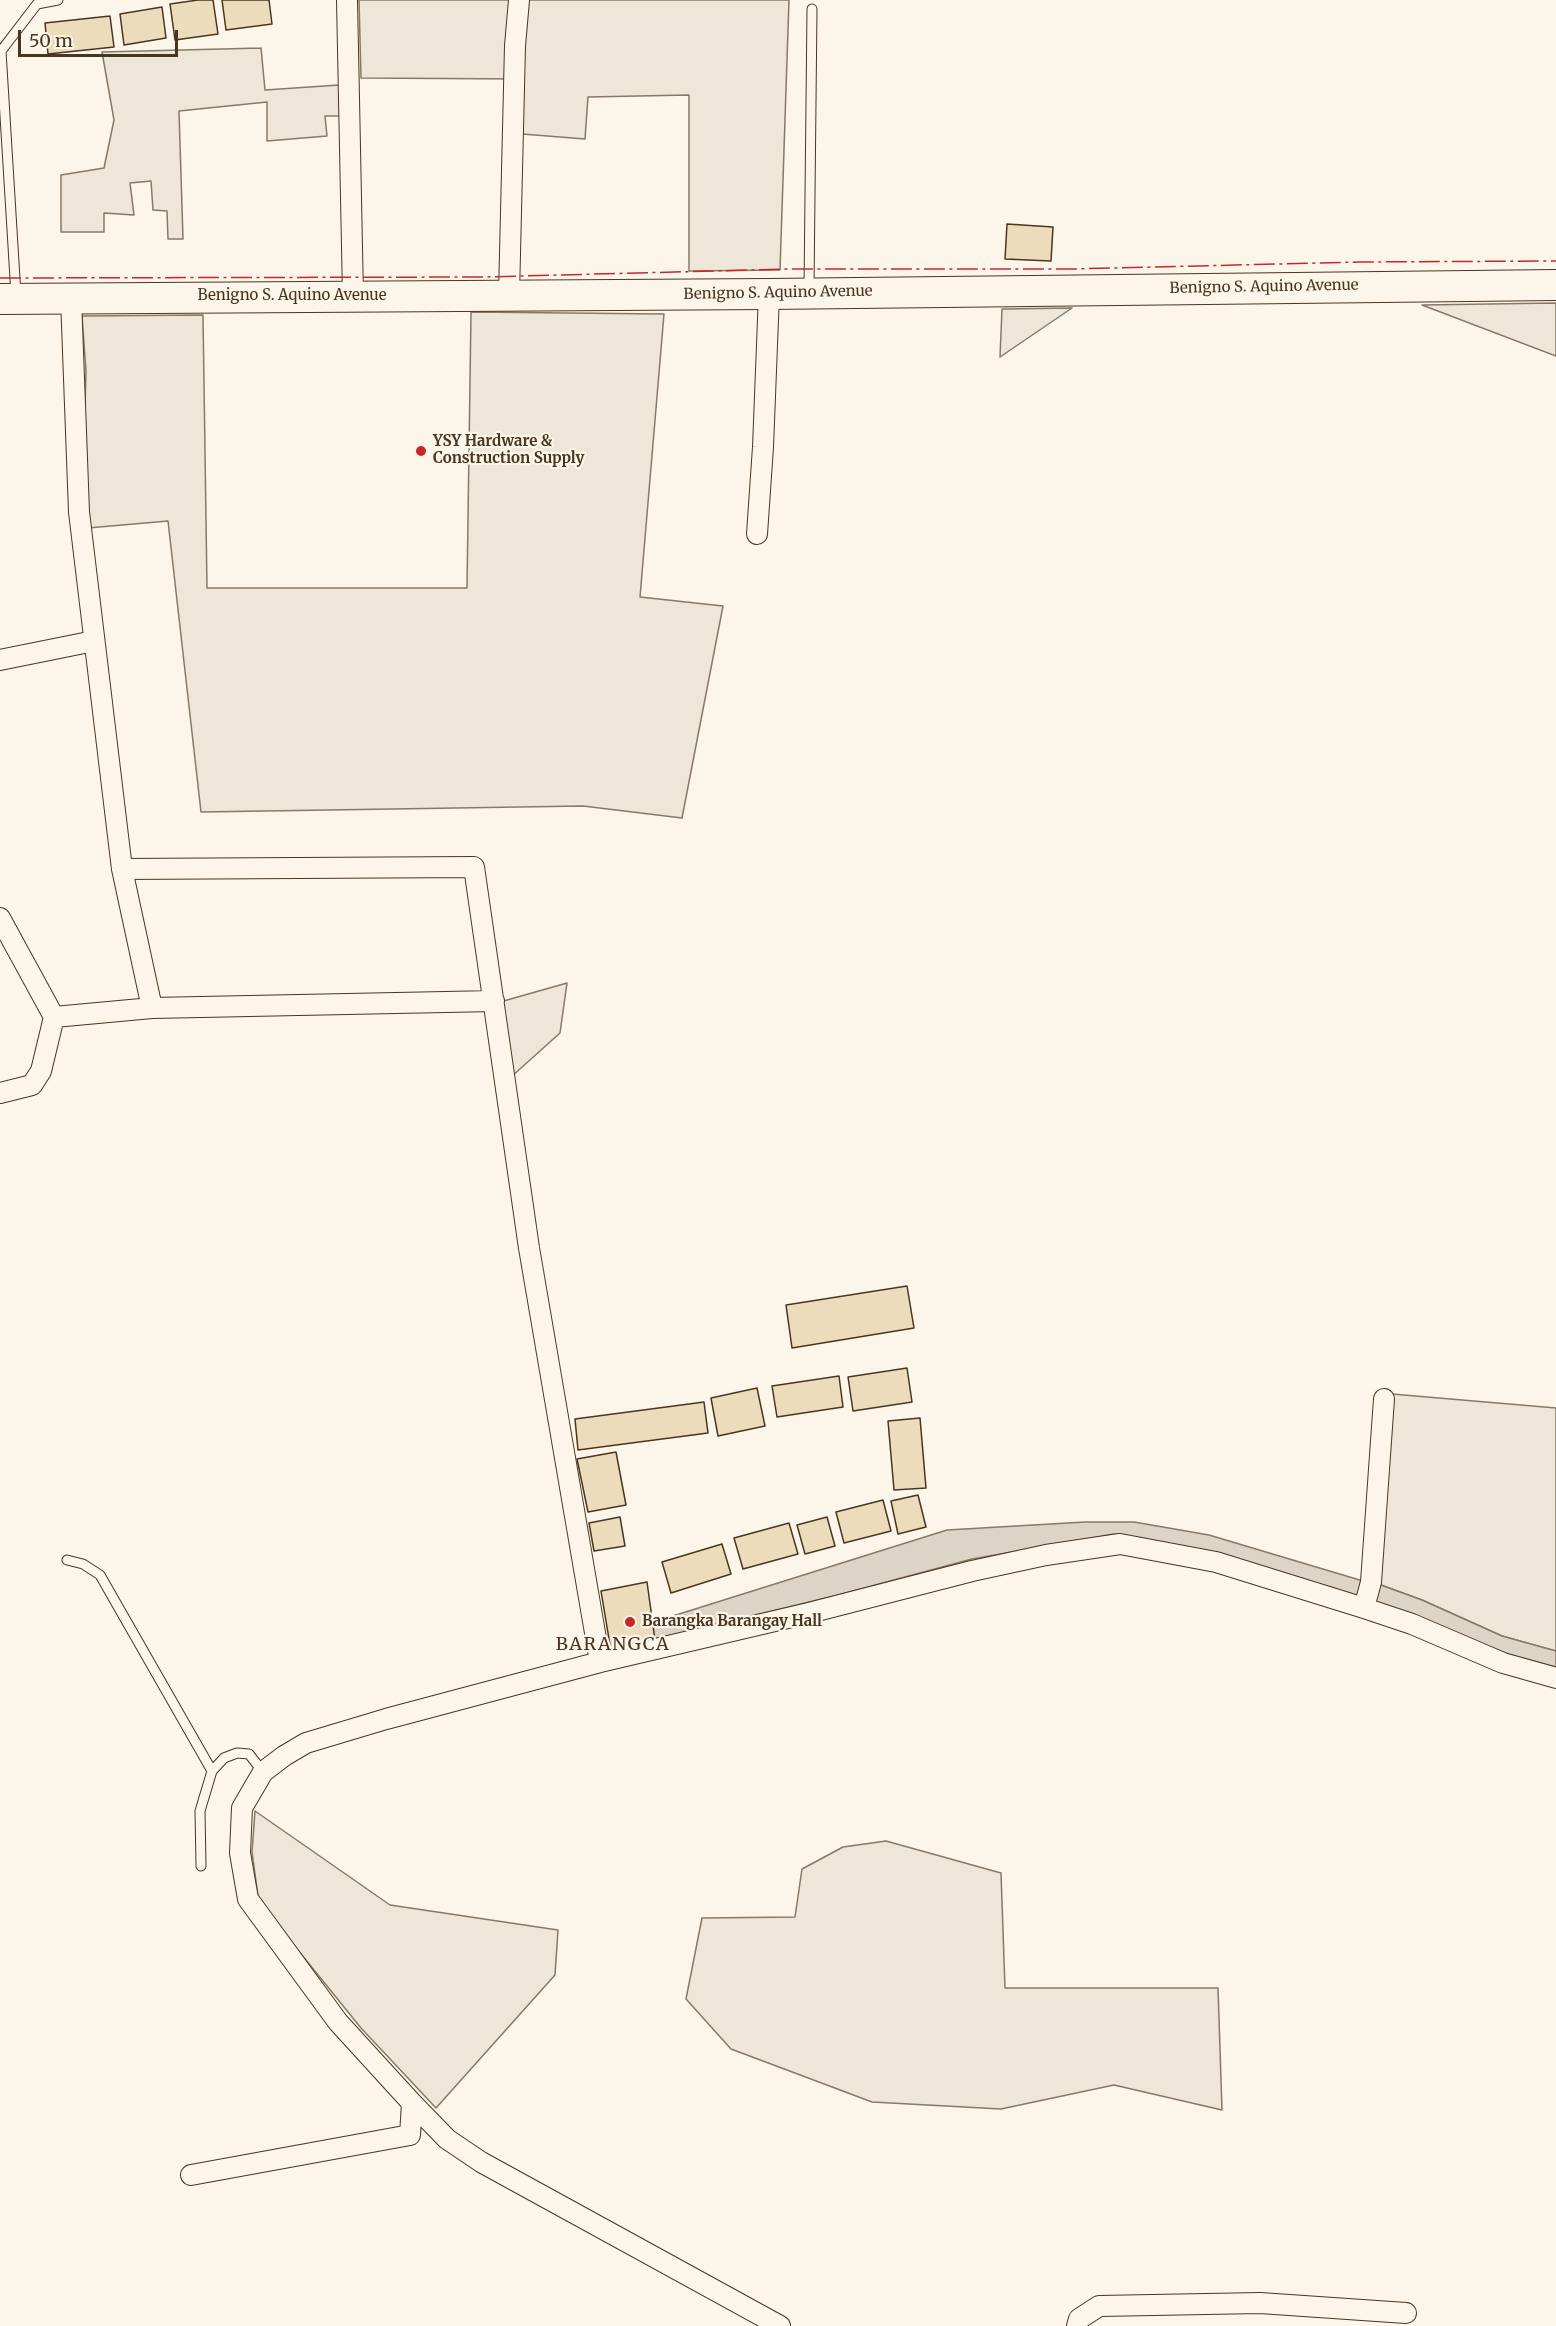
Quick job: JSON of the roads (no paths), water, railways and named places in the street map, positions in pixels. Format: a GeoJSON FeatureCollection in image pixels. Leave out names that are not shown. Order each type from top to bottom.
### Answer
{"type":"FeatureCollection","features":[{"type":"Feature","properties":{"kind":"main road","name":"Benigno S. Aquino Avenue"},"geometry":{"type":"LineString","coordinates":[[8,299],[769,294],[1556,285]]}},
{"type":"Feature","properties":{"kind":"street"},"geometry":{"type":"LineString","coordinates":[[347,0],[353,296]]}},
{"type":"Feature","properties":{"kind":"street"},"geometry":{"type":"LineString","coordinates":[[509,295],[515,46],[519,0]]}},
{"type":"Feature","properties":{"kind":"street"},"geometry":{"type":"LineString","coordinates":[[757,534],[769,294]]}},
{"type":"Feature","properties":{"kind":"street"},"geometry":{"type":"LineString","coordinates":[[71,298],[79,512],[122,869],[152,1008]]}},
{"type":"Feature","properties":{"kind":"street"},"geometry":{"type":"LineString","coordinates":[[0,660],[94,641]]}},
{"type":"Feature","properties":{"kind":"street"},"geometry":{"type":"LineString","coordinates":[[122,869],[474,867],[529,1248],[600,1662]]}},
{"type":"Feature","properties":{"kind":"street"},"geometry":{"type":"LineString","coordinates":[[0,918],[54,1017],[41,1071],[32,1085],[0,1093]]}},
{"type":"Feature","properties":{"kind":"street"},"geometry":{"type":"LineString","coordinates":[[54,1017],[152,1008],[494,1001]]}},
{"type":"Feature","properties":{"kind":"street"},"geometry":{"type":"LineString","coordinates":[[1364,1608],[1371,1582],[1384,1399]]}},
{"type":"Feature","properties":{"kind":"street"},"geometry":{"type":"LineString","coordinates":[[780,2326],[481,2162],[447,2139],[412,2103],[338,2022],[248,1899],[240,1853],[242,1808],[263,1772],[306,1743],[386,1719],[600,1662],[809,1613],[972,1571],[1046,1555],[1120,1544],[1216,1562],[1412,1624],[1503,1663],[1556,1678]]}},
{"type":"Feature","properties":{"kind":"street"},"geometry":{"type":"LineString","coordinates":[[191,2175],[410,2135],[412,2103]]}},
{"type":"Feature","properties":{"kind":"street"},"geometry":{"type":"LineString","coordinates":[[1077,2326],[1079,2319],[1099,2306],[1260,2303],[1406,2313]]}},
{"type":"Feature","properties":{"kind":"lane"},"geometry":{"type":"LineString","coordinates":[[8,299],[1,51],[37,4],[58,0]]}},
{"type":"Feature","properties":{"kind":"lane"},"geometry":{"type":"LineString","coordinates":[[809,292],[813,9]]}},
{"type":"Feature","properties":{"kind":"lane"},"geometry":{"type":"LineString","coordinates":[[66,1560],[83,1564],[100,1575],[212,1771]]}},
{"type":"Feature","properties":{"kind":"lane"},"geometry":{"type":"LineString","coordinates":[[201,1866],[200,1811],[212,1771],[224,1758],[237,1753],[249,1754],[263,1772]]}},
{"type":"Feature","properties":{"kind":"place","name":"YSY Hardware & Construction Supply"},"geometry":{"type":"Point","coordinates":[421,451]}},
{"type":"Feature","properties":{"kind":"place","name":"Barangka Barangay Hall"},"geometry":{"type":"Point","coordinates":[630,1622]}},
{"type":"Feature","properties":{"kind":"district","name":"BARANGCA"},"geometry":{"type":"Point","coordinates":[613,1645]}}]}
